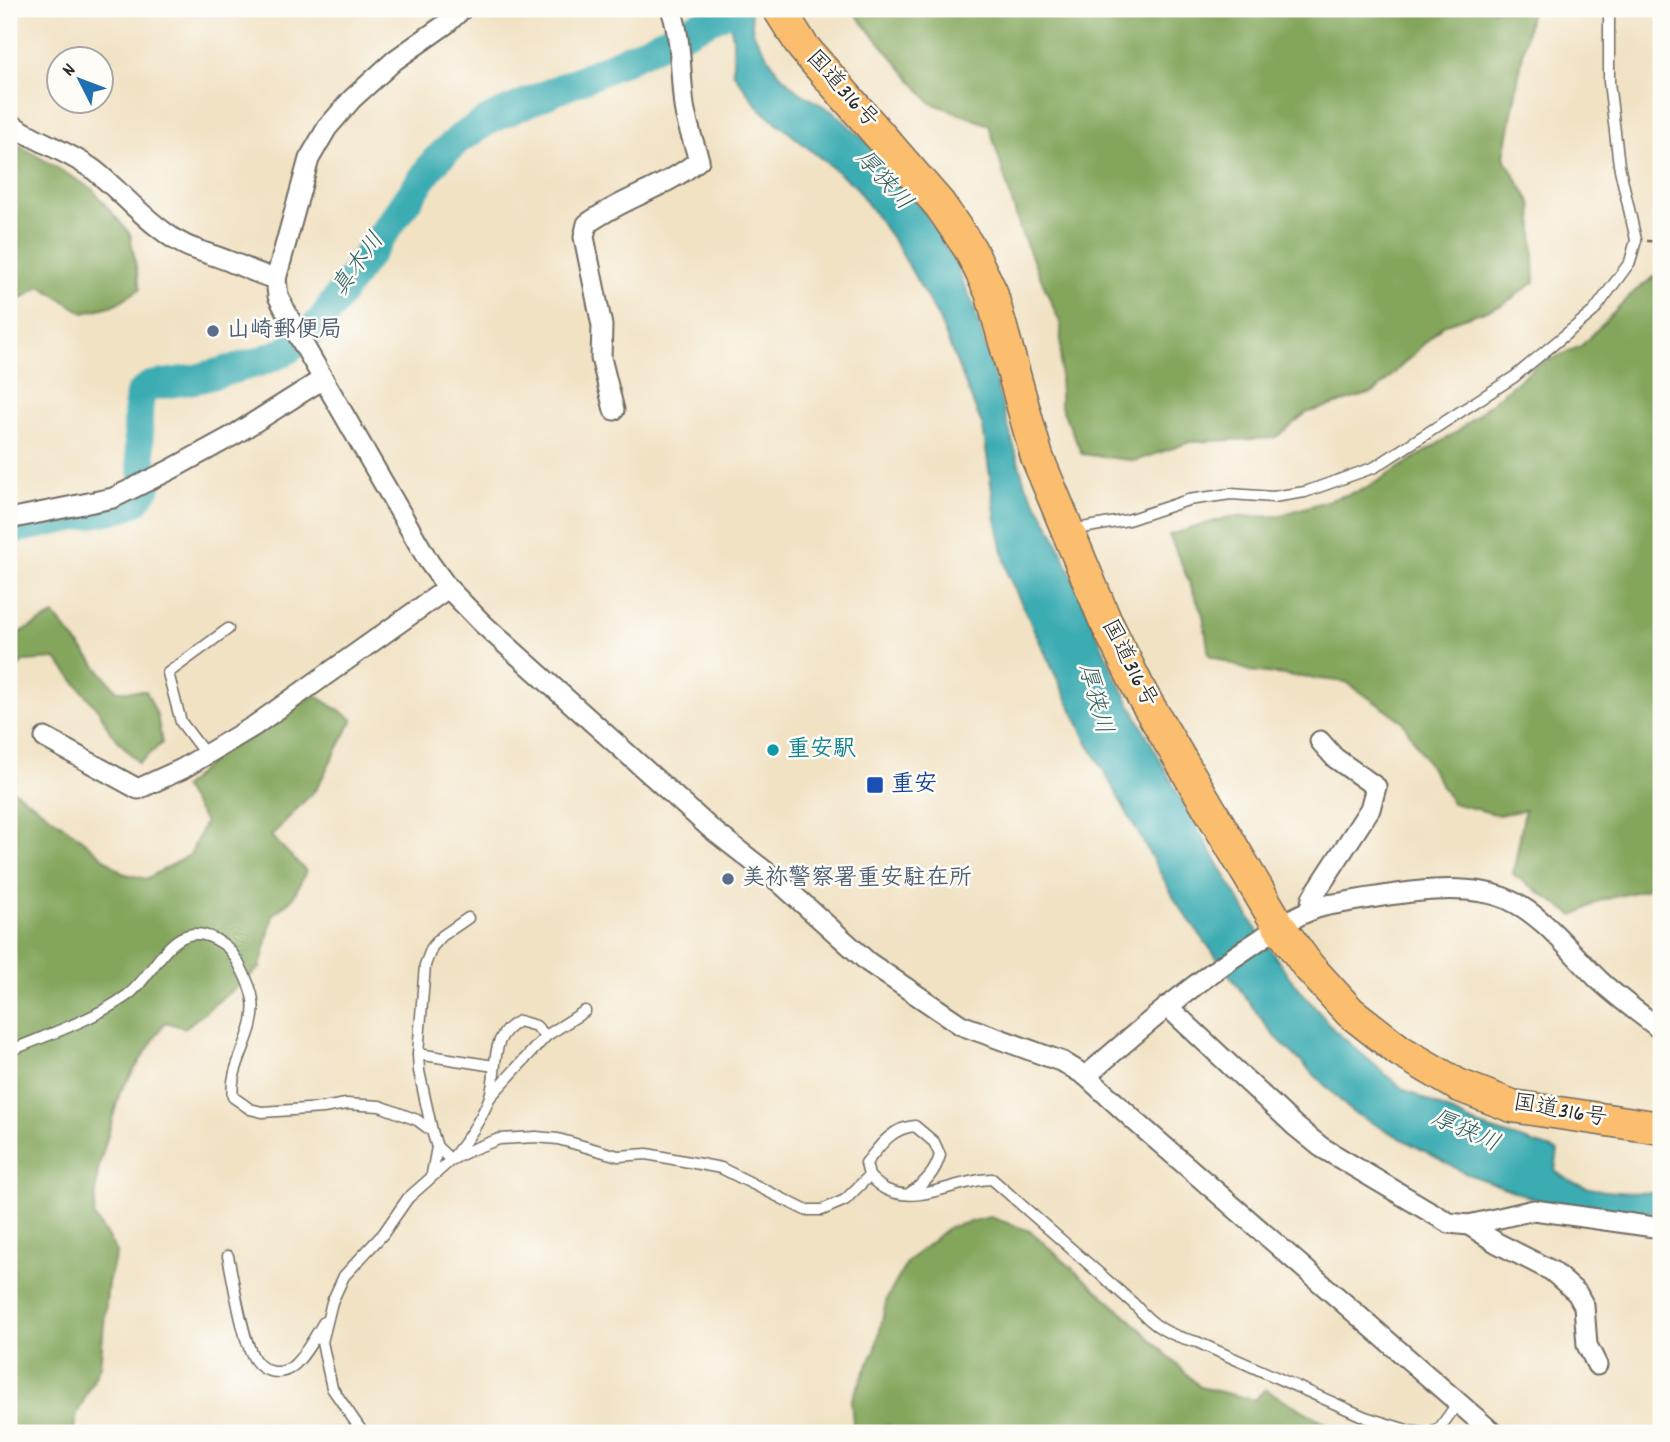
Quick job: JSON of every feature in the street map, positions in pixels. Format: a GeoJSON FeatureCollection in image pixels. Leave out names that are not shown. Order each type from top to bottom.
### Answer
{"type":"FeatureCollection","features":[{"type":"Feature","properties":{"kind":"highway","name":"国道316号"},"geometry":{"type":"LineString","coordinates":[[779,9],[803,47],[932,194],[970,249],[991,292],[1037,457],[1105,620],[1142,695],[1275,929],[1350,1012],[1400,1051],[1458,1085],[1512,1106],[1661,1128]]}},
{"type":"Feature","properties":{"kind":"street"},"geometry":{"type":"LineString","coordinates":[[462,9],[446,24],[395,60],[352,100],[327,128],[309,159],[276,279],[278,296],[429,562],[448,588],[483,624],[709,828],[779,882],[868,962],[961,1025],[1063,1062],[1086,1076],[1493,1433]]}},
{"type":"Feature","properties":{"kind":"street"},"geometry":{"type":"LineString","coordinates":[[614,410],[601,358],[601,326],[584,237],[587,224],[606,209],[687,170],[699,160],[684,107],[681,59],[671,9]]}},
{"type":"Feature","properties":{"kind":"street"},"geometry":{"type":"LineString","coordinates":[[9,123],[68,153],[96,172],[165,234],[191,250],[276,279]]}},
{"type":"Feature","properties":{"kind":"street"},"geometry":{"type":"LineString","coordinates":[[9,519],[113,498],[234,435],[323,379]]}},
{"type":"Feature","properties":{"kind":"street"},"geometry":{"type":"LineString","coordinates":[[45,738],[138,789],[183,769],[254,726],[448,588]]}},
{"type":"Feature","properties":{"kind":"street"},"geometry":{"type":"LineString","coordinates":[[1310,909],[1312,898],[1370,809],[1376,787],[1335,758],[1320,741]]}},
{"type":"Feature","properties":{"kind":"street"},"geometry":{"type":"LineString","coordinates":[[1086,1076],[1206,975],[1310,909],[1443,889],[1479,892],[1507,899],[1532,914],[1601,982],[1661,1030]]}},
{"type":"Feature","properties":{"kind":"street"},"geometry":{"type":"LineString","coordinates":[[1167,1006],[1321,1147],[1448,1223],[1469,1225],[1534,1210],[1661,1228]]}},
{"type":"Feature","properties":{"kind":"street"},"geometry":{"type":"LineString","coordinates":[[1469,1225],[1497,1243],[1552,1271],[1577,1293],[1584,1306],[1587,1345],[1597,1365]]}},
{"type":"Feature","properties":{"kind":"lane"},"geometry":{"type":"LineString","coordinates":[[1067,531],[1128,520],[1188,500],[1231,494],[1273,497],[1306,492],[1375,467],[1514,377],[1594,311],[1630,262],[1636,240],[1619,165],[1609,82],[1609,9]]}},
{"type":"Feature","properties":{"kind":"lane"},"geometry":{"type":"LineString","coordinates":[[206,755],[181,722],[168,673],[228,629]]}},
{"type":"Feature","properties":{"kind":"lane"},"geometry":{"type":"LineString","coordinates":[[432,1174],[437,1147],[419,1071],[418,1054],[425,965],[432,947],[442,936],[468,918]]}},
{"type":"Feature","properties":{"kind":"lane"},"geometry":{"type":"LineString","coordinates":[[9,1051],[93,1015],[127,996],[169,946],[189,934],[206,934],[227,946],[246,978],[253,1000],[252,1021],[231,1083],[233,1097],[250,1109],[262,1112],[346,1104],[380,1107],[417,1120],[432,1131]]}},
{"type":"Feature","properties":{"kind":"lane"},"geometry":{"type":"LineString","coordinates":[[451,1160],[477,1123],[490,1097],[527,1054],[546,1036],[585,1011]]}},
{"type":"Feature","properties":{"kind":"lane"},"geometry":{"type":"LineString","coordinates":[[490,1097],[500,1038],[509,1026],[519,1021],[536,1027],[546,1036]]}},
{"type":"Feature","properties":{"kind":"lane"},"geometry":{"type":"LineString","coordinates":[[418,1054],[494,1066]]}},
{"type":"Feature","properties":{"kind":"lane"},"geometry":{"type":"LineString","coordinates":[[910,1193],[928,1179],[937,1167],[940,1155],[934,1142],[915,1126],[902,1127],[888,1137],[866,1163],[869,1176],[885,1190],[910,1193],[930,1192],[982,1179],[992,1180],[1134,1304],[1149,1321],[1172,1336],[1197,1342],[1365,1417],[1410,1432],[1424,1433]]}},
{"type":"Feature","properties":{"kind":"lane"},"geometry":{"type":"LineString","coordinates":[[228,1256],[248,1343],[255,1360],[266,1370],[278,1373],[292,1367],[326,1319],[344,1276],[383,1234],[408,1198],[451,1160],[499,1139],[558,1139],[618,1156],[647,1154],[721,1168],[806,1210],[822,1210],[845,1200],[869,1176]]}},
{"type":"Feature","properties":{"kind":"lane"},"geometry":{"type":"LineString","coordinates":[[437,1147],[451,1160]]}},
{"type":"Feature","properties":{"kind":"lane"},"geometry":{"type":"LineString","coordinates":[[326,1319],[322,1342],[332,1388],[363,1433]]}},
{"type":"Feature","properties":{"kind":"lane"},"geometry":{"type":"LineString","coordinates":[[1431,1433],[1439,1429],[1457,1404]]}},
{"type":"Feature","properties":{"kind":"green space"},"geometry":{"type":"Polygon","coordinates":[[[851,9],[1531,9],[1504,157],[1532,205],[1535,282],[1502,305],[1443,325],[1375,392],[1306,413],[1275,438],[1190,442],[1136,461],[1082,454],[1060,404],[1061,325],[1021,232],[989,125],[931,103],[851,9]]]}},
{"type":"Feature","properties":{"kind":"green space"},"geometry":{"type":"Polygon","coordinates":[[[9,139],[92,189],[130,234],[140,289],[114,305],[84,313],[40,286],[9,307],[9,139]]]}},
{"type":"Feature","properties":{"kind":"green space"},"geometry":{"type":"Polygon","coordinates":[[[1661,272],[1661,886],[1601,900],[1574,916],[1513,874],[1525,810],[1499,815],[1452,803],[1402,721],[1346,682],[1249,671],[1209,655],[1203,615],[1169,535],[1229,517],[1278,516],[1365,489],[1458,431],[1534,367],[1581,346],[1635,291],[1661,272]]]}},
{"type":"Feature","properties":{"kind":"green space"},"geometry":{"type":"Polygon","coordinates":[[[54,615],[117,691],[146,691],[157,715],[162,743],[139,763],[110,732],[100,712],[56,659],[25,661],[9,674],[9,638],[54,615]]]}},
{"type":"Feature","properties":{"kind":"green space"},"geometry":{"type":"Polygon","coordinates":[[[315,695],[353,719],[317,788],[271,836],[306,871],[293,898],[273,915],[260,968],[185,1028],[165,1022],[120,1092],[98,1170],[94,1216],[117,1252],[108,1282],[100,1366],[77,1414],[73,1433],[9,1433],[9,787],[78,836],[122,873],[146,879],[190,855],[205,822],[183,788],[216,756],[315,695]]]}},
{"type":"Feature","properties":{"kind":"green space"},"geometry":{"type":"Polygon","coordinates":[[[990,1217],[1030,1231],[1131,1320],[1200,1387],[1255,1400],[1265,1389],[1329,1425],[1364,1433],[889,1433],[888,1425],[854,1433],[851,1401],[876,1348],[887,1298],[908,1261],[949,1227],[990,1217]]]}},
{"type":"Feature","properties":{"kind":"water","name":"厚狭川"},"geometry":{"type":"Polygon","coordinates":[[[727,9],[750,9],[753,33],[777,71],[796,90],[835,113],[876,151],[924,212],[953,260],[973,304],[1024,481],[1053,532],[1114,674],[1184,805],[1256,929],[1290,978],[1334,1030],[1403,1089],[1480,1126],[1558,1151],[1555,1171],[1579,1185],[1606,1191],[1661,1193],[1661,1214],[1546,1203],[1465,1173],[1352,1112],[1271,1032],[1177,903],[1085,737],[1008,575],[996,519],[983,427],[939,319],[898,247],[855,186],[759,108],[733,72],[733,38],[727,9]]]}},
{"type":"Feature","properties":{"kind":"waterway","name":"真木川"},"geometry":{"type":"LineString","coordinates":[[9,530],[122,507],[136,501],[146,486],[138,429],[140,394],[150,386],[196,379],[259,362],[284,352],[307,336],[324,317],[435,161],[460,138],[492,118],[608,68],[733,9]]}},
{"type":"Feature","properties":{"kind":"place","name":"山崎郵便局"},"geometry":{"type":"Point","coordinates":[213,331]}},
{"type":"Feature","properties":{"kind":"place","name":"重安駅"},"geometry":{"type":"Point","coordinates":[773,750]}},
{"type":"Feature","properties":{"kind":"place","name":"重安"},"geometry":{"type":"Point","coordinates":[875,785]}},
{"type":"Feature","properties":{"kind":"place","name":"美祢警察署重安駐在所"},"geometry":{"type":"Point","coordinates":[728,879]}}]}
